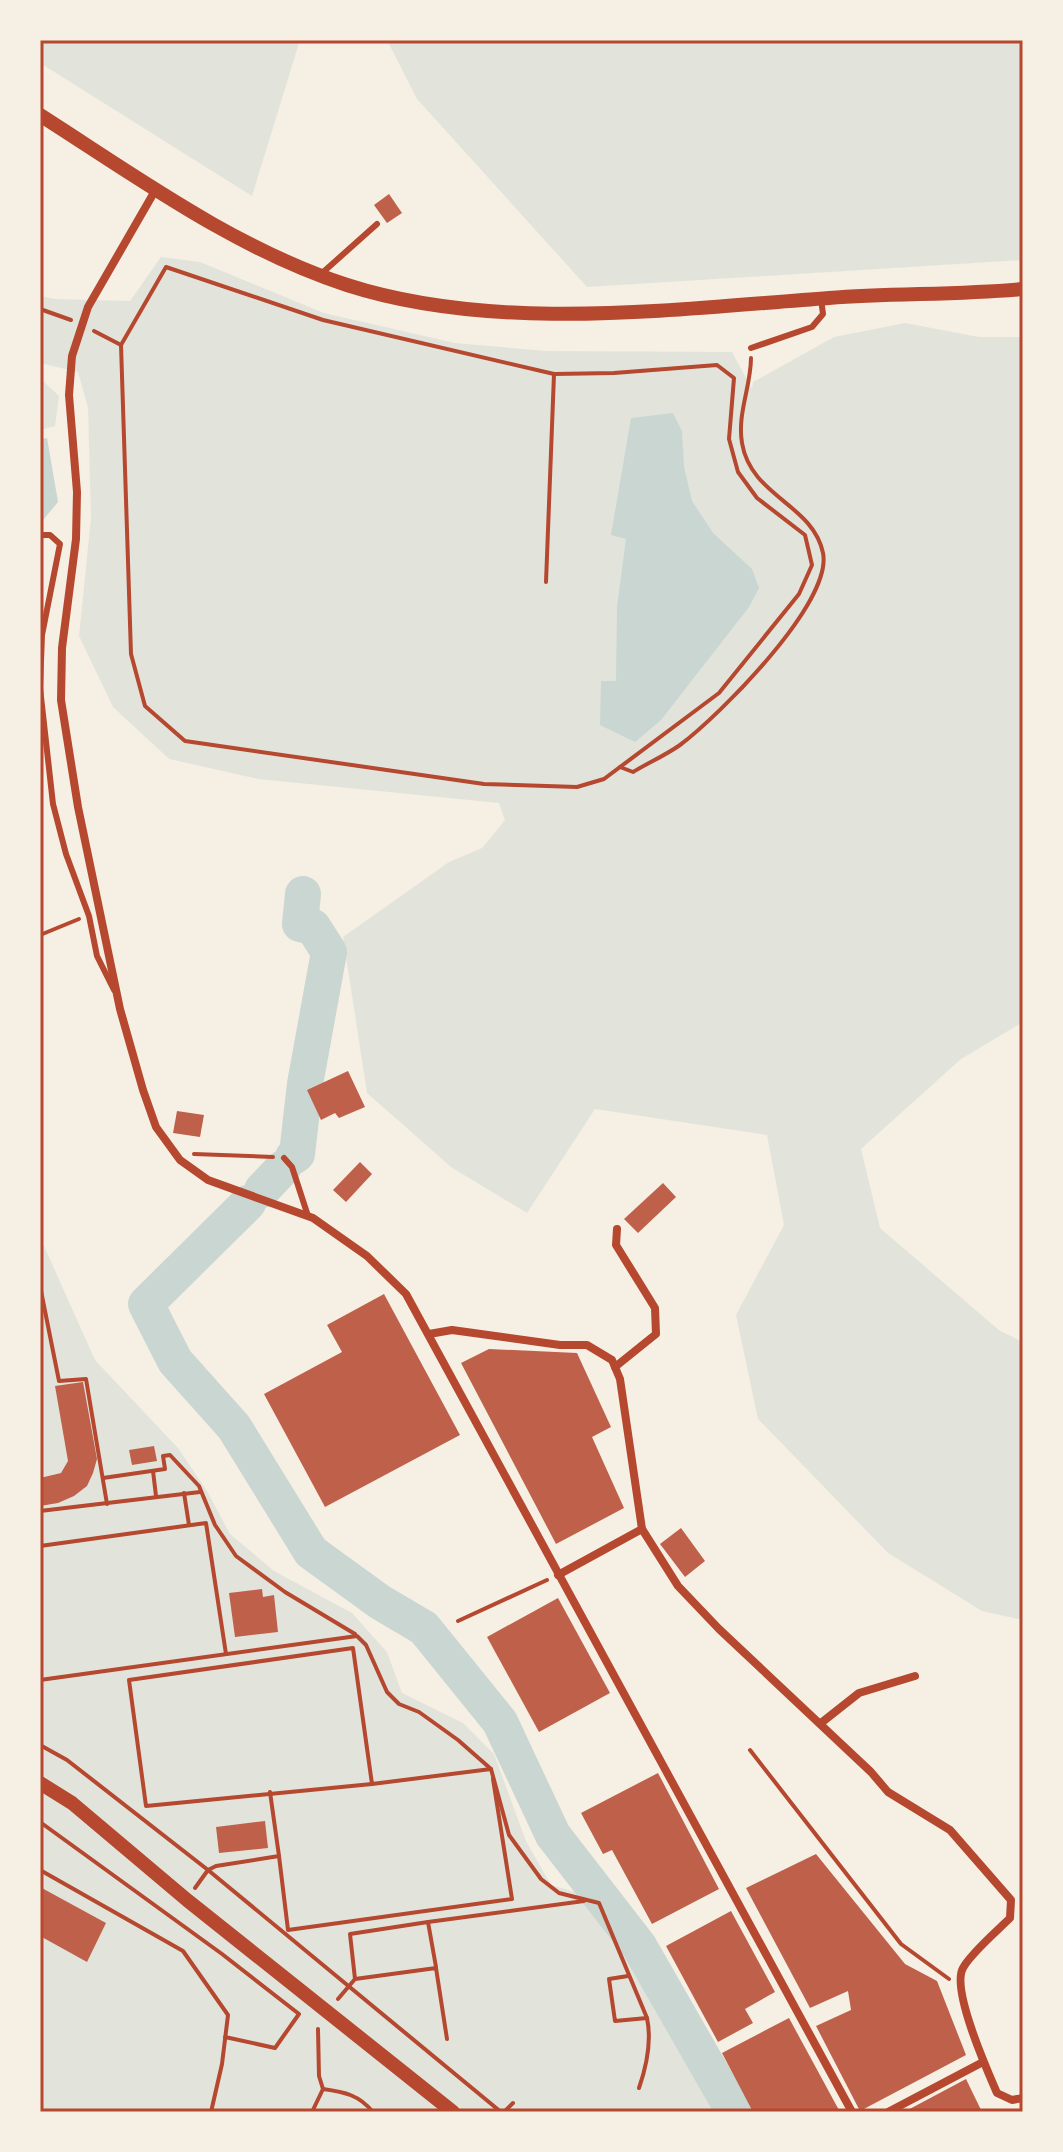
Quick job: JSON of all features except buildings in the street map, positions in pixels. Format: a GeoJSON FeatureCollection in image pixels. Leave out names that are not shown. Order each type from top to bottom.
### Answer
{"type":"FeatureCollection","features":[{"type":"Feature","properties":{"kind":"street"},"geometry":{"type":"LineString","coordinates":[[40,115],[250,244],[346,285],[407,302],[480,310],[586,314],[1023,289]]}},
{"type":"Feature","properties":{"kind":"street"},"geometry":{"type":"LineString","coordinates":[[156,189],[88,307],[72,356],[69,395],[77,492],[76,539],[62,648],[61,700],[78,807],[117,997],[147,1103],[156,1127],[180,1160],[208,1180],[308,1216],[367,1256],[406,1294],[852,2112]]}},
{"type":"Feature","properties":{"kind":"street"},"geometry":{"type":"LineString","coordinates":[[615,1367],[656,1334],[655,1308],[616,1245],[617,1229]]}},
{"type":"Feature","properties":{"kind":"street"},"geometry":{"type":"LineString","coordinates":[[429,1334],[452,1330],[560,1345],[587,1345],[612,1360],[620,1379],[642,1529],[678,1586],[888,1792],[950,1830],[1011,1900],[1010,1918],[963,1968],[958,1985],[983,2062],[997,2093],[1012,2100],[1023,2098]]}},
{"type":"Feature","properties":{"kind":"street"},"geometry":{"type":"LineString","coordinates":[[558,1575],[642,1529]]}},
{"type":"Feature","properties":{"kind":"street"},"geometry":{"type":"LineString","coordinates":[[821,1723],[859,1693],[915,1676]]}},
{"type":"Feature","properties":{"kind":"street"},"geometry":{"type":"LineString","coordinates":[[40,1783],[72,1803],[187,1900],[453,2112]]}},
{"type":"Feature","properties":{"kind":"street"},"geometry":{"type":"LineString","coordinates":[[888,2112],[983,2062]]}},
{"type":"Feature","properties":{"kind":"lane"},"geometry":{"type":"LineString","coordinates":[[321,274],[377,224]]}},
{"type":"Feature","properties":{"kind":"lane"},"geometry":{"type":"LineString","coordinates":[[751,348],[812,327],[823,314],[821,299]]}},
{"type":"Feature","properties":{"kind":"lane"},"geometry":{"type":"LineString","coordinates":[[40,535],[50,535],[60,544],[42,635],[40,688],[53,804],[66,854],[89,916],[97,956],[117,997]]}},
{"type":"Feature","properties":{"kind":"lane"},"geometry":{"type":"LineString","coordinates":[[284,1158],[292,1167],[308,1216]]}},
{"type":"Feature","properties":{"kind":"path"},"geometry":{"type":"LineString","coordinates":[[166,267],[323,320],[554,374],[717,365],[734,378],[729,439],[738,472],[757,498],[805,535],[812,565],[799,594],[719,693],[604,779],[577,787],[484,784],[185,741],[145,706],[131,654],[121,345],[166,267]]}},
{"type":"Feature","properties":{"kind":"path"},"geometry":{"type":"LineString","coordinates":[[40,309],[53,311]]}},
{"type":"Feature","properties":{"kind":"path"},"geometry":{"type":"LineString","coordinates":[[620,767],[633,772],[679,746],[727,705],[802,613],[824,569],[823,552],[815,530],[754,475],[746,457],[741,441],[742,419],[751,348]]}},
{"type":"Feature","properties":{"kind":"path"},"geometry":{"type":"LineString","coordinates":[[546,582],[554,374]]}},
{"type":"Feature","properties":{"kind":"path"},"geometry":{"type":"LineString","coordinates":[[40,935],[89,916]]}},
{"type":"Feature","properties":{"kind":"path"},"geometry":{"type":"LineString","coordinates":[[175,1153],[284,1158]]}},
{"type":"Feature","properties":{"kind":"path"},"geometry":{"type":"LineString","coordinates":[[40,1286],[59,1381],[86,1379],[107,1504]]}},
{"type":"Feature","properties":{"kind":"path"},"geometry":{"type":"LineString","coordinates":[[103,1478],[165,1469],[163,1456],[170,1455],[201,1491],[215,1525],[236,1556],[285,1592],[357,1636],[366,1645],[387,1692],[393,1698],[458,1740],[491,1769],[509,1835],[541,1879],[559,1893],[599,1903],[647,2018],[650,2033],[639,2088]]}},
{"type":"Feature","properties":{"kind":"path"},"geometry":{"type":"LineString","coordinates":[[153,1471],[157,1497]]}},
{"type":"Feature","properties":{"kind":"path"},"geometry":{"type":"LineString","coordinates":[[40,1511],[201,1491]]}},
{"type":"Feature","properties":{"kind":"path"},"geometry":{"type":"LineString","coordinates":[[184,1493],[189,1525]]}},
{"type":"Feature","properties":{"kind":"path"},"geometry":{"type":"LineString","coordinates":[[40,1546],[206,1523],[226,1654]]}},
{"type":"Feature","properties":{"kind":"path"},"geometry":{"type":"LineString","coordinates":[[458,1621],[558,1575]]}},
{"type":"Feature","properties":{"kind":"path"},"geometry":{"type":"LineString","coordinates":[[40,1680],[357,1636]]}},
{"type":"Feature","properties":{"kind":"path"},"geometry":{"type":"LineString","coordinates":[[372,1784],[353,1648],[129,1680],[146,1806],[372,1784],[491,1769]]}},
{"type":"Feature","properties":{"kind":"path"},"geometry":{"type":"LineString","coordinates":[[40,1745],[67,1760],[208,1870],[502,2112],[513,2103]]}},
{"type":"Feature","properties":{"kind":"path"},"geometry":{"type":"LineString","coordinates":[[750,1750],[901,1944],[958,1985]]}},
{"type":"Feature","properties":{"kind":"path"},"geometry":{"type":"LineString","coordinates":[[270,1792],[288,1930],[512,1899],[491,1769]]}},
{"type":"Feature","properties":{"kind":"path"},"geometry":{"type":"LineString","coordinates":[[40,1822],[299,2014],[275,2048],[225,2037]]}},
{"type":"Feature","properties":{"kind":"path"},"geometry":{"type":"LineString","coordinates":[[187,1900],[208,1870],[216,1866],[279,1856]]}},
{"type":"Feature","properties":{"kind":"path"},"geometry":{"type":"LineString","coordinates":[[40,1870],[183,1951],[228,2015],[211,2112]]}},
{"type":"Feature","properties":{"kind":"path"},"geometry":{"type":"LineString","coordinates":[[355,1979],[350,1934],[590,1900]]}},
{"type":"Feature","properties":{"kind":"path"},"geometry":{"type":"LineString","coordinates":[[428,1922],[447,2039]]}},
{"type":"Feature","properties":{"kind":"path"},"geometry":{"type":"LineString","coordinates":[[328,2011],[355,1979],[436,1968]]}},
{"type":"Feature","properties":{"kind":"path"},"geometry":{"type":"LineString","coordinates":[[628,1976],[609,1979],[615,2021],[647,2018]]}},
{"type":"Feature","properties":{"kind":"path"},"geometry":{"type":"LineString","coordinates":[[312,2112],[323,2089],[319,2076],[318,2029]]}},
{"type":"Feature","properties":{"kind":"path"},"geometry":{"type":"LineString","coordinates":[[323,2089],[348,2092],[363,2100],[373,2112]]}},
{"type":"Feature","properties":{"kind":"shaded area"},"geometry":{"type":"Polygon","coordinates":[[[40,40],[300,40],[252,196],[40,63],[40,40]]]}},
{"type":"Feature","properties":{"kind":"shaded area"},"geometry":{"type":"Polygon","coordinates":[[[387,40],[1023,40],[1023,260],[587,287],[417,99],[387,40]]]}},
{"type":"Feature","properties":{"kind":"shaded area"},"geometry":{"type":"Polygon","coordinates":[[[161,257],[200,262],[324,313],[455,343],[546,351],[732,352],[752,389],[753,382],[834,337],[905,323],[979,337],[1023,337],[1023,1022],[961,1059],[861,1149],[880,1228],[1000,1331],[1023,1342],[1023,1620],[982,1611],[888,1553],[758,1419],[736,1315],[784,1225],[767,1135],[595,1109],[527,1213],[451,1167],[367,1093],[343,937],[449,862],[482,848],[505,820],[499,803],[258,779],[169,759],[113,707],[79,636],[91,518],[88,408],[78,372],[40,363],[40,296],[130,301],[161,257]]]}},
{"type":"Feature","properties":{"kind":"shaded area"},"geometry":{"type":"Polygon","coordinates":[[[40,378],[59,396],[55,426],[40,430],[40,378]]]}},
{"type":"Feature","properties":{"kind":"shaded area"},"geometry":{"type":"Polygon","coordinates":[[[673,413],[682,431],[684,467],[692,501],[713,533],[752,569],[759,588],[749,607],[661,720],[635,742],[600,725],[601,681],[616,681],[617,607],[626,539],[611,535],[631,418],[673,413]]]}},
{"type":"Feature","properties":{"kind":"shaded area"},"geometry":{"type":"Polygon","coordinates":[[[47,438],[58,502],[40,520],[40,439],[47,438]]]}},
{"type":"Feature","properties":{"kind":"shaded area"},"geometry":{"type":"Polygon","coordinates":[[[40,1237],[95,1360],[178,1448],[207,1491],[230,1534],[274,1571],[352,1613],[387,1652],[402,1693],[463,1723],[494,1754],[526,1841],[551,1885],[603,1900],[722,2112],[40,2112],[40,1237]]]}},
{"type":"Feature","properties":{"kind":"waterway"},"geometry":{"type":"LineString","coordinates":[[293,1157],[297,1154],[305,1084],[329,952],[313,927],[300,924],[303,894]]}},
{"type":"Feature","properties":{"kind":"waterway"},"geometry":{"type":"LineString","coordinates":[[262,1190],[283,1168]]}},
{"type":"Feature","properties":{"kind":"waterway"},"geometry":{"type":"LineString","coordinates":[[248,1203],[146,1304],[175,1361],[234,1427],[311,1552],[380,1602],[424,1628],[500,1722],[553,1835],[639,1946],[734,2112]]}}]}
